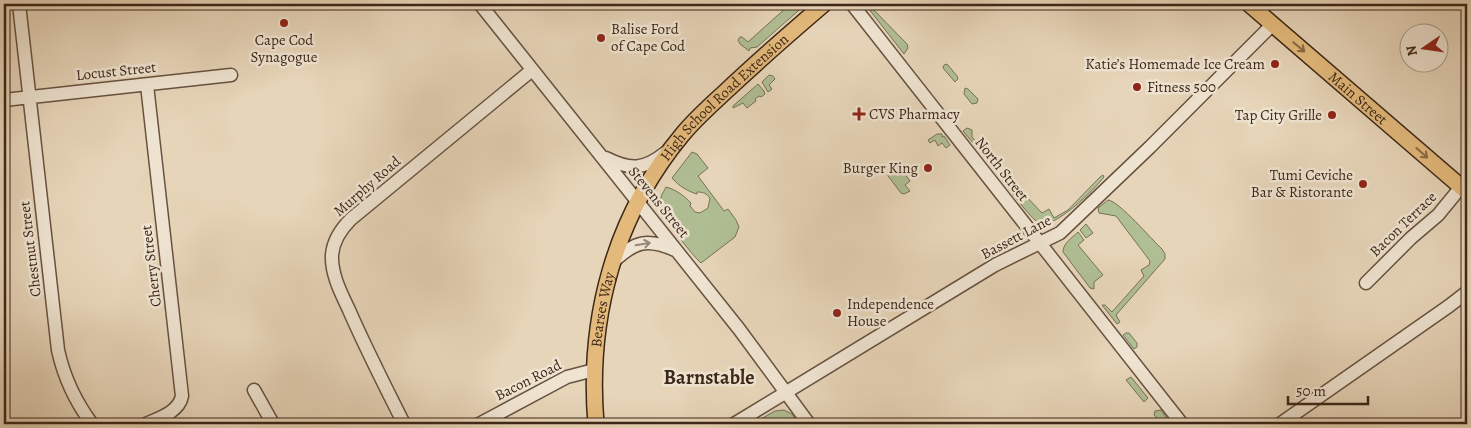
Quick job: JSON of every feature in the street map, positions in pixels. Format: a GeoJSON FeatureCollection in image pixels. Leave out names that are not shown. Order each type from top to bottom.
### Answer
{"type":"FeatureCollection","features":[{"type":"Feature","properties":{"kind":"main road","name":"High School Road Extension"},"geometry":{"type":"LineString","coordinates":[[637,201],[671,149],[703,113],[824,4]]}},
{"type":"Feature","properties":{"kind":"main road","name":"Main Street"},"geometry":{"type":"LineString","coordinates":[[1249,4],[1464,190]]}},
{"type":"Feature","properties":{"kind":"main road","name":"Bearses Way"},"geometry":{"type":"LineString","coordinates":[[596,424],[594,370],[598,331],[613,262],[625,227],[637,201]]}},
{"type":"Feature","properties":{"kind":"street","name":"Chestnut Street"},"geometry":{"type":"LineString","coordinates":[[19,4],[58,350],[71,390],[92,424]]}},
{"type":"Feature","properties":{"kind":"street","name":"Stevens Street"},"geometry":{"type":"LineString","coordinates":[[480,4],[739,329],[809,424]]}},
{"type":"Feature","properties":{"kind":"street","name":"North Street"},"geometry":{"type":"LineString","coordinates":[[852,4],[1182,424]]}},
{"type":"Feature","properties":{"kind":"street","name":"Bassett Lane"},"geometry":{"type":"LineString","coordinates":[[734,424],[995,266],[1066,228],[1273,24]]}},
{"type":"Feature","properties":{"kind":"street","name":"Murphy Road"},"geometry":{"type":"LineString","coordinates":[[404,424],[341,294],[333,264],[335,240],[343,226],[350,219],[532,70]]}},
{"type":"Feature","properties":{"kind":"street","name":"Locust Street"},"geometry":{"type":"LineString","coordinates":[[4,100],[231,75]]}},
{"type":"Feature","properties":{"kind":"street","name":"Cherry Street"},"geometry":{"type":"LineString","coordinates":[[146,424],[174,410],[179,406],[182,396],[147,85]]}},
{"type":"Feature","properties":{"kind":"street"},"geometry":{"type":"LineString","coordinates":[[602,156],[624,166],[638,167],[656,160],[671,149]]}},
{"type":"Feature","properties":{"kind":"street","name":"Bacon Terrace"},"geometry":{"type":"LineString","coordinates":[[1366,283],[1410,238],[1464,190]]}},
{"type":"Feature","properties":{"kind":"street"},"geometry":{"type":"LineString","coordinates":[[613,262],[626,250],[641,243],[662,244],[677,250]]}},
{"type":"Feature","properties":{"kind":"street"},"geometry":{"type":"LineString","coordinates":[[1280,424],[1467,292]]}},
{"type":"Feature","properties":{"kind":"street","name":"Bacon Road"},"geometry":{"type":"LineString","coordinates":[[479,424],[567,378],[594,370]]}},
{"type":"Feature","properties":{"kind":"street"},"geometry":{"type":"LineString","coordinates":[[254,390],[273,424]]}},
{"type":"Feature","properties":{"kind":"green space"},"geometry":{"type":"Polygon","coordinates":[[[786,4],[806,4],[757,47],[750,48],[749,51],[740,44],[738,40],[740,37],[748,42],[788,6],[786,4]]]}},
{"type":"Feature","properties":{"kind":"green space"},"geometry":{"type":"Polygon","coordinates":[[[865,4],[868,4],[907,44],[908,48],[904,54],[865,4]]]}},
{"type":"Feature","properties":{"kind":"green space"},"geometry":{"type":"Polygon","coordinates":[[[947,64],[957,76],[958,79],[955,82],[943,68],[947,64]]]}},
{"type":"Feature","properties":{"kind":"green space"},"geometry":{"type":"Polygon","coordinates":[[[769,75],[775,79],[769,85],[772,89],[768,92],[762,82],[769,75]]]}},
{"type":"Feature","properties":{"kind":"green space"},"geometry":{"type":"Polygon","coordinates":[[[758,84],[765,94],[755,99],[756,101],[747,108],[743,103],[733,108],[733,106],[758,84]]]}},
{"type":"Feature","properties":{"kind":"green space"},"geometry":{"type":"Polygon","coordinates":[[[965,88],[978,99],[977,103],[972,104],[964,94],[965,88]]]}},
{"type":"Feature","properties":{"kind":"green space"},"geometry":{"type":"Polygon","coordinates":[[[967,128],[972,130],[972,137],[992,161],[990,163],[963,131],[967,128]]]}},
{"type":"Feature","properties":{"kind":"green space"},"geometry":{"type":"Polygon","coordinates":[[[937,134],[942,134],[942,137],[944,136],[950,145],[946,148],[942,143],[938,146],[935,140],[930,143],[928,140],[937,134]]]}},
{"type":"Feature","properties":{"kind":"green space"},"geometry":{"type":"Polygon","coordinates":[[[692,152],[697,154],[708,168],[698,176],[724,211],[728,209],[739,227],[735,237],[701,263],[671,226],[660,206],[666,187],[686,198],[691,203],[690,206],[695,212],[700,213],[708,208],[710,198],[707,195],[690,191],[680,186],[672,178],[692,152]]]}},
{"type":"Feature","properties":{"kind":"green space"},"geometry":{"type":"Polygon","coordinates":[[[893,167],[900,176],[904,173],[910,181],[905,185],[910,191],[904,194],[901,193],[888,176],[888,171],[893,167]]]}},
{"type":"Feature","properties":{"kind":"green space"},"geometry":{"type":"Polygon","coordinates":[[[1004,173],[1042,213],[1049,209],[1054,218],[1068,210],[1100,177],[1103,175],[1104,177],[1074,207],[1064,215],[1046,224],[1039,223],[1025,210],[1003,181],[1001,174],[1004,173]]]}},
{"type":"Feature","properties":{"kind":"green space"},"geometry":{"type":"Polygon","coordinates":[[[1108,200],[1120,207],[1165,254],[1165,259],[1116,315],[1120,322],[1117,324],[1102,305],[1105,305],[1112,312],[1144,276],[1141,270],[1149,265],[1150,261],[1116,216],[1099,213],[1098,208],[1108,200]]]}},
{"type":"Feature","properties":{"kind":"green space"},"geometry":{"type":"Polygon","coordinates":[[[1086,224],[1093,233],[1086,238],[1080,230],[1086,224]]]}},
{"type":"Feature","properties":{"kind":"green space"},"geometry":{"type":"Polygon","coordinates":[[[1078,232],[1084,240],[1078,245],[1103,275],[1094,282],[1094,289],[1090,288],[1063,252],[1066,243],[1078,232]]]}},
{"type":"Feature","properties":{"kind":"green space"},"geometry":{"type":"Polygon","coordinates":[[[1129,333],[1137,343],[1137,347],[1134,349],[1123,335],[1129,333]]]}},
{"type":"Feature","properties":{"kind":"green space"},"geometry":{"type":"Polygon","coordinates":[[[1131,377],[1148,398],[1144,402],[1126,380],[1131,377]]]}},
{"type":"Feature","properties":{"kind":"green space"},"geometry":{"type":"Polygon","coordinates":[[[784,410],[792,414],[799,424],[752,424],[775,411],[784,410]]]}},
{"type":"Feature","properties":{"kind":"green space"},"geometry":{"type":"Polygon","coordinates":[[[1161,410],[1171,424],[1162,424],[1154,415],[1155,411],[1161,410]]]}},
{"type":"Feature","properties":{"kind":"place","name":"Cape Cod Synagogue"},"geometry":{"type":"Point","coordinates":[284,23]}},
{"type":"Feature","properties":{"kind":"place","name":"Balise Ford of Cape Cod"},"geometry":{"type":"Point","coordinates":[601,38]}},
{"type":"Feature","properties":{"kind":"place","name":"Katie’s Homemade Ice Cream"},"geometry":{"type":"Point","coordinates":[1275,64]}},
{"type":"Feature","properties":{"kind":"place","name":"Fitness 500"},"geometry":{"type":"Point","coordinates":[1137,87]}},
{"type":"Feature","properties":{"kind":"place","name":"CVS Pharmacy"},"geometry":{"type":"Point","coordinates":[859,114]}},
{"type":"Feature","properties":{"kind":"place","name":"Tap City Grille"},"geometry":{"type":"Point","coordinates":[1332,115]}},
{"type":"Feature","properties":{"kind":"place","name":"Burger King"},"geometry":{"type":"Point","coordinates":[928,168]}},
{"type":"Feature","properties":{"kind":"place","name":"Tumi Ceviche Bar & Ristorante"},"geometry":{"type":"Point","coordinates":[1363,184]}},
{"type":"Feature","properties":{"kind":"place","name":"Independence House"},"geometry":{"type":"Point","coordinates":[837,313]}},
{"type":"Feature","properties":{"kind":"district","name":"Barnstable"},"geometry":{"type":"Point","coordinates":[709,377]}}]}
